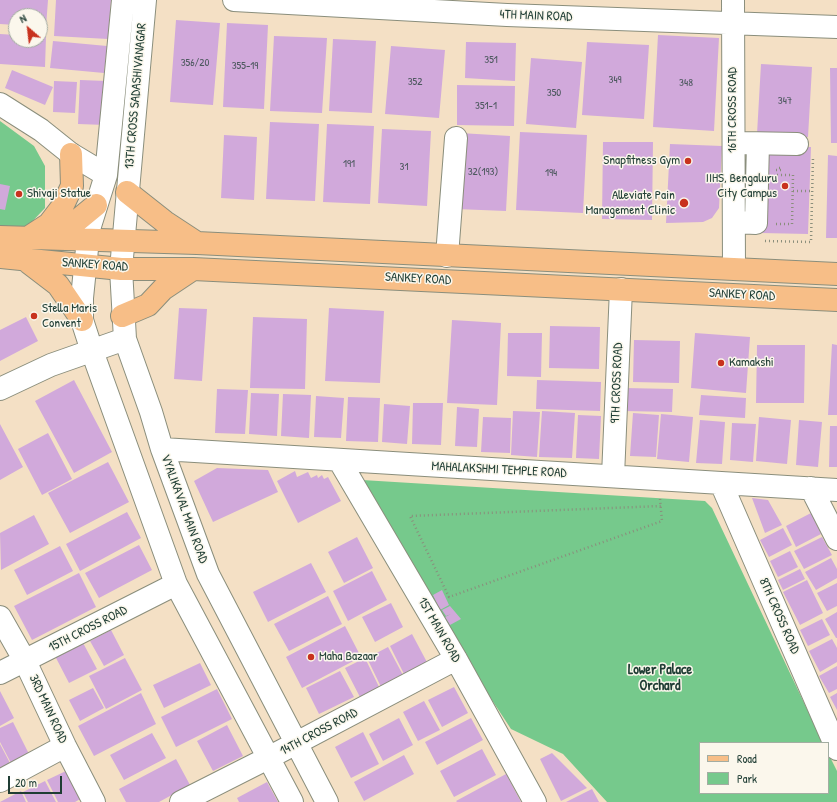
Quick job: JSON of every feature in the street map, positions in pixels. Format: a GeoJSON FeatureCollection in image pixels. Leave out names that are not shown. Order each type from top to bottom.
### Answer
{"type":"FeatureCollection","features":[{"type":"Feature","properties":{"kind":"main road"},"geometry":{"type":"LineString","coordinates":[[29,237],[49,224],[62,208],[72,186],[71,154]]}},
{"type":"Feature","properties":{"kind":"main road"},"geometry":{"type":"LineString","coordinates":[[127,192],[165,222],[197,243]]}},
{"type":"Feature","properties":{"kind":"main road"},"geometry":{"type":"LineString","coordinates":[[56,238],[96,205]]}},
{"type":"Feature","properties":{"kind":"main road","name":"SANKEY ROAD"},"geometry":{"type":"LineString","coordinates":[[0,238],[29,237],[197,243],[837,274]]}},
{"type":"Feature","properties":{"kind":"main road","name":"SANKEY ROAD"},"geometry":{"type":"LineString","coordinates":[[0,257],[121,269],[193,269],[837,300]]}},
{"type":"Feature","properties":{"kind":"main road"},"geometry":{"type":"LineString","coordinates":[[24,259],[58,285],[82,320]]}},
{"type":"Feature","properties":{"kind":"main road"},"geometry":{"type":"LineString","coordinates":[[122,316],[148,305],[163,289],[193,269]]}},
{"type":"Feature","properties":{"kind":"street"},"geometry":{"type":"LineString","coordinates":[[123,0],[106,175],[96,205],[88,239],[82,298],[82,320],[176,584],[292,802]]}},
{"type":"Feature","properties":{"kind":"street","name":"13TH CROSS SADASHIVANAGAR"},"geometry":{"type":"LineString","coordinates":[[127,192],[145,0]]}},
{"type":"Feature","properties":{"kind":"street","name":"4TH MAIN ROAD"},"geometry":{"type":"LineString","coordinates":[[234,0],[507,8],[733,24],[837,27]]}},
{"type":"Feature","properties":{"kind":"street","name":"16TH CROSS ROAD"},"geometry":{"type":"LineString","coordinates":[[733,0],[734,268]]}},
{"type":"Feature","properties":{"kind":"street"},"geometry":{"type":"LineString","coordinates":[[0,104],[41,130],[71,154],[106,175]]}},
{"type":"Feature","properties":{"kind":"street"},"geometry":{"type":"LineString","coordinates":[[447,256],[456,138]]}},
{"type":"Feature","properties":{"kind":"street"},"geometry":{"type":"LineString","coordinates":[[734,143],[758,144],[805,150]]}},
{"type":"Feature","properties":{"kind":"street"},"geometry":{"type":"LineString","coordinates":[[734,222],[762,223],[757,167],[758,144]]}},
{"type":"Feature","properties":{"kind":"street","name":"VYALIKAVAL MAIN ROAD"},"geometry":{"type":"LineString","coordinates":[[127,192],[121,269],[122,316],[125,340],[151,412],[162,449],[208,574],[327,802]]}},
{"type":"Feature","properties":{"kind":"street","name":"9TH CROSS ROAD"},"geometry":{"type":"LineString","coordinates":[[613,476],[621,289]]}},
{"type":"Feature","properties":{"kind":"street"},"geometry":{"type":"LineString","coordinates":[[0,389],[51,365],[125,340]]}},
{"type":"Feature","properties":{"kind":"street","name":"MAHALAKSHMI TEMPLE ROAD"},"geometry":{"type":"LineString","coordinates":[[162,449],[837,490]]}},
{"type":"Feature","properties":{"kind":"street","name":"1ST MAIN ROAD"},"geometry":{"type":"LineString","coordinates":[[339,460],[456,659],[534,802]]}},
{"type":"Feature","properties":{"kind":"street","name":"8TH CROSS ROAD"},"geometry":{"type":"LineString","coordinates":[[721,483],[837,749]]}},
{"type":"Feature","properties":{"kind":"street"},"geometry":{"type":"LineString","coordinates":[[811,488],[837,539]]}},
{"type":"Feature","properties":{"kind":"street","name":"15TH CROSS ROAD"},"geometry":{"type":"LineString","coordinates":[[0,673],[176,584]]}},
{"type":"Feature","properties":{"kind":"street","name":"3RD MAIN ROAD"},"geometry":{"type":"LineString","coordinates":[[0,617],[25,661],[65,746],[94,802]]}},
{"type":"Feature","properties":{"kind":"street","name":"14TH CROSS ROAD"},"geometry":{"type":"LineString","coordinates":[[180,802],[296,744],[456,659]]}},
{"type":"Feature","properties":{"kind":"street"},"geometry":{"type":"LineString","coordinates":[[0,781],[65,746]]}},
{"type":"Feature","properties":{"kind":"path"},"geometry":{"type":"LineString","coordinates":[[757,167],[769,168],[768,175],[793,175],[793,191],[792,224],[762,223],[755,241],[811,242],[812,191],[805,150]]}},
{"type":"Feature","properties":{"kind":"path"},"geometry":{"type":"LineString","coordinates":[[793,191],[812,191]]}},
{"type":"Feature","properties":{"kind":"path"},"geometry":{"type":"LineString","coordinates":[[658,479],[661,506],[662,521],[449,597],[410,516],[661,506]]}},
{"type":"Feature","properties":{"kind":"green space"},"geometry":{"type":"Polygon","coordinates":[[[0,121],[34,146],[45,166],[45,208],[26,228],[0,228],[0,121]]]}},
{"type":"Feature","properties":{"kind":"green space"},"geometry":{"type":"Polygon","coordinates":[[[362,480],[705,501],[712,508],[823,742],[699,742],[699,794],[829,794],[829,755],[837,771],[837,802],[607,802],[563,754],[511,729],[438,618],[362,480]]]}},
{"type":"Feature","properties":{"kind":"building"},"geometry":{"type":"Polygon","coordinates":[[[0,0],[48,0],[47,8],[8,8],[8,24],[0,24],[0,0]]]}},
{"type":"Feature","properties":{"kind":"building"},"geometry":{"type":"Polygon","coordinates":[[[56,0],[111,0],[108,39],[54,36],[56,0]]]}},
{"type":"Feature","properties":{"kind":"building"},"geometry":{"type":"Polygon","coordinates":[[[176,20],[220,23],[213,105],[170,102],[176,20]]]}},
{"type":"Feature","properties":{"kind":"building"},"geometry":{"type":"Polygon","coordinates":[[[227,23],[268,25],[264,109],[223,107],[227,23]]]}},
{"type":"Feature","properties":{"kind":"building"},"geometry":{"type":"Polygon","coordinates":[[[0,34],[8,34],[8,48],[46,48],[45,67],[0,64],[0,34]]]}},
{"type":"Feature","properties":{"kind":"building"},"geometry":{"type":"Polygon","coordinates":[[[658,35],[719,38],[714,131],[653,127],[658,35]]]}},
{"type":"Feature","properties":{"kind":"building"},"geometry":{"type":"Polygon","coordinates":[[[274,36],[327,38],[322,113],[270,111],[274,36]]]}},
{"type":"Feature","properties":{"kind":"building"},"geometry":{"type":"Polygon","coordinates":[[[333,39],[376,41],[372,113],[329,111],[333,39]]]}},
{"type":"Feature","properties":{"kind":"building"},"geometry":{"type":"Polygon","coordinates":[[[53,41],[107,46],[104,73],[50,68],[53,41]]]}},
{"type":"Feature","properties":{"kind":"building"},"geometry":{"type":"Polygon","coordinates":[[[466,42],[516,43],[515,81],[465,78],[466,42]]]}},
{"type":"Feature","properties":{"kind":"building"},"geometry":{"type":"Polygon","coordinates":[[[587,42],[649,45],[644,119],[582,115],[587,42]]]}},
{"type":"Feature","properties":{"kind":"building"},"geometry":{"type":"Polygon","coordinates":[[[391,46],[445,50],[439,118],[385,114],[391,46]]]}},
{"type":"Feature","properties":{"kind":"building"},"geometry":{"type":"Polygon","coordinates":[[[531,58],[582,62],[576,128],[526,124],[531,58]]]}},
{"type":"Feature","properties":{"kind":"building"},"geometry":{"type":"Polygon","coordinates":[[[761,64],[812,67],[808,137],[757,134],[761,64]]]}},
{"type":"Feature","properties":{"kind":"building"},"geometry":{"type":"Polygon","coordinates":[[[830,68],[837,68],[837,143],[831,143],[830,68]]]}},
{"type":"Feature","properties":{"kind":"building"},"geometry":{"type":"Polygon","coordinates":[[[12,70],[53,87],[45,105],[5,88],[12,70]]]}},
{"type":"Feature","properties":{"kind":"building"},"geometry":{"type":"Polygon","coordinates":[[[80,80],[107,81],[105,125],[78,124],[80,80]]]}},
{"type":"Feature","properties":{"kind":"building"},"geometry":{"type":"Polygon","coordinates":[[[54,81],[77,82],[75,113],[53,112],[54,81]]]}},
{"type":"Feature","properties":{"kind":"building"},"geometry":{"type":"Polygon","coordinates":[[[457,85],[515,86],[514,126],[457,125],[457,85]]]}},
{"type":"Feature","properties":{"kind":"building"},"geometry":{"type":"Polygon","coordinates":[[[270,122],[319,124],[315,201],[266,199],[270,122]]]}},
{"type":"Feature","properties":{"kind":"building"},"geometry":{"type":"Polygon","coordinates":[[[327,124],[374,126],[370,204],[323,202],[327,124]]]}},
{"type":"Feature","properties":{"kind":"building"},"geometry":{"type":"Polygon","coordinates":[[[382,129],[431,131],[427,206],[378,203],[382,129]]]}},
{"type":"Feature","properties":{"kind":"building"},"geometry":{"type":"Polygon","coordinates":[[[520,132],[587,135],[583,213],[516,210],[520,132]]]}},
{"type":"Feature","properties":{"kind":"building"},"geometry":{"type":"Polygon","coordinates":[[[460,133],[510,136],[506,211],[456,209],[460,133]]]}},
{"type":"Feature","properties":{"kind":"building"},"geometry":{"type":"Polygon","coordinates":[[[224,135],[257,137],[254,200],[221,198],[224,135]]]}},
{"type":"Feature","properties":{"kind":"building"},"geometry":{"type":"Polygon","coordinates":[[[603,142],[653,142],[652,220],[602,219],[603,142]]]}},
{"type":"Feature","properties":{"kind":"building"},"geometry":{"type":"Polygon","coordinates":[[[670,144],[722,146],[719,208],[712,218],[703,222],[666,223],[670,144]]]}},
{"type":"Feature","properties":{"kind":"building"},"geometry":{"type":"Polygon","coordinates":[[[763,146],[811,147],[808,234],[761,233],[763,146]]]}},
{"type":"Feature","properties":{"kind":"building"},"geometry":{"type":"Polygon","coordinates":[[[828,155],[837,156],[837,238],[826,238],[828,155]]]}},
{"type":"Feature","properties":{"kind":"building"},"geometry":{"type":"Polygon","coordinates":[[[0,184],[10,186],[5,210],[0,209],[0,184]]]}},
{"type":"Feature","properties":{"kind":"building"},"geometry":{"type":"Polygon","coordinates":[[[179,308],[207,309],[202,381],[174,379],[179,308]]]}},
{"type":"Feature","properties":{"kind":"building"},"geometry":{"type":"Polygon","coordinates":[[[329,308],[384,311],[380,383],[325,381],[329,308]]]}},
{"type":"Feature","properties":{"kind":"building"},"geometry":{"type":"Polygon","coordinates":[[[26,317],[38,341],[0,361],[0,330],[26,317]]]}},
{"type":"Feature","properties":{"kind":"building"},"geometry":{"type":"Polygon","coordinates":[[[253,317],[307,319],[305,389],[250,388],[253,317]]]}},
{"type":"Feature","properties":{"kind":"building"},"geometry":{"type":"Polygon","coordinates":[[[452,320],[501,323],[497,405],[447,403],[452,320]]]}},
{"type":"Feature","properties":{"kind":"building"},"geometry":{"type":"Polygon","coordinates":[[[550,326],[600,327],[599,369],[549,368],[550,326]]]}},
{"type":"Feature","properties":{"kind":"building"},"geometry":{"type":"Polygon","coordinates":[[[508,333],[542,333],[541,377],[507,376],[508,333]]]}},
{"type":"Feature","properties":{"kind":"building","name":"Kamakshi"},"geometry":{"type":"Polygon","coordinates":[[[695,333],[750,337],[746,393],[691,388],[695,333]]]}},
{"type":"Feature","properties":{"kind":"building"},"geometry":{"type":"Polygon","coordinates":[[[634,340],[680,341],[679,383],[633,382],[634,340]]]}},
{"type":"Feature","properties":{"kind":"building"},"geometry":{"type":"Polygon","coordinates":[[[832,344],[837,345],[837,415],[828,415],[832,344]]]}},
{"type":"Feature","properties":{"kind":"building"},"geometry":{"type":"Polygon","coordinates":[[[757,345],[805,345],[804,403],[756,403],[757,345]]]}},
{"type":"Feature","properties":{"kind":"building"},"geometry":{"type":"Polygon","coordinates":[[[74,380],[112,452],[74,473],[35,401],[74,380]]]}},
{"type":"Feature","properties":{"kind":"building"},"geometry":{"type":"Polygon","coordinates":[[[537,380],[601,382],[600,411],[536,409],[537,380]]]}},
{"type":"Feature","properties":{"kind":"building"},"geometry":{"type":"Polygon","coordinates":[[[625,388],[673,389],[672,412],[624,411],[625,388]]]}},
{"type":"Feature","properties":{"kind":"building"},"geometry":{"type":"Polygon","coordinates":[[[217,389],[248,390],[245,434],[215,433],[217,389]]]}},
{"type":"Feature","properties":{"kind":"building"},"geometry":{"type":"Polygon","coordinates":[[[251,393],[279,394],[277,436],[249,434],[251,393]]]}},
{"type":"Feature","properties":{"kind":"building"},"geometry":{"type":"Polygon","coordinates":[[[283,394],[311,395],[309,438],[281,436],[283,394]]]}},
{"type":"Feature","properties":{"kind":"building"},"geometry":{"type":"Polygon","coordinates":[[[701,395],[746,398],[745,418],[699,415],[701,395]]]}},
{"type":"Feature","properties":{"kind":"building"},"geometry":{"type":"Polygon","coordinates":[[[316,396],[344,398],[341,438],[314,437],[316,396]]]}},
{"type":"Feature","properties":{"kind":"building"},"geometry":{"type":"Polygon","coordinates":[[[348,397],[380,398],[378,442],[346,441],[348,397]]]}},
{"type":"Feature","properties":{"kind":"building"},"geometry":{"type":"Polygon","coordinates":[[[413,403],[443,403],[441,445],[412,444],[413,403]]]}},
{"type":"Feature","properties":{"kind":"building"},"geometry":{"type":"Polygon","coordinates":[[[384,404],[410,406],[407,444],[382,442],[384,404]]]}},
{"type":"Feature","properties":{"kind":"building"},"geometry":{"type":"Polygon","coordinates":[[[457,407],[479,409],[477,447],[455,446],[457,407]]]}},
{"type":"Feature","properties":{"kind":"building"},"geometry":{"type":"Polygon","coordinates":[[[513,411],[540,412],[537,457],[511,455],[513,411]]]}},
{"type":"Feature","properties":{"kind":"building"},"geometry":{"type":"Polygon","coordinates":[[[542,411],[575,413],[572,458],[539,457],[542,411]]]}},
{"type":"Feature","properties":{"kind":"building"},"geometry":{"type":"Polygon","coordinates":[[[633,413],[659,415],[656,457],[630,456],[633,413]]]}},
{"type":"Feature","properties":{"kind":"building"},"geometry":{"type":"Polygon","coordinates":[[[661,414],[693,417],[689,462],[657,459],[661,414]]]}},
{"type":"Feature","properties":{"kind":"building"},"geometry":{"type":"Polygon","coordinates":[[[578,415],[601,416],[599,459],[576,458],[578,415]]]}},
{"type":"Feature","properties":{"kind":"building"},"geometry":{"type":"Polygon","coordinates":[[[483,417],[511,418],[510,453],[481,452],[483,417]]]}},
{"type":"Feature","properties":{"kind":"building"},"geometry":{"type":"Polygon","coordinates":[[[759,417],[791,420],[787,464],[756,461],[759,417]]]}},
{"type":"Feature","properties":{"kind":"building"},"geometry":{"type":"Polygon","coordinates":[[[700,420],[725,422],[722,464],[696,463],[700,420]]]}},
{"type":"Feature","properties":{"kind":"building"},"geometry":{"type":"Polygon","coordinates":[[[799,420],[822,422],[818,467],[796,465],[799,420]]]}},
{"type":"Feature","properties":{"kind":"building"},"geometry":{"type":"Polygon","coordinates":[[[732,423],[756,424],[753,462],[730,460],[732,423]]]}},
{"type":"Feature","properties":{"kind":"building"},"geometry":{"type":"Polygon","coordinates":[[[0,424],[23,467],[0,480],[0,424]]]}},
{"type":"Feature","properties":{"kind":"building"},"geometry":{"type":"Polygon","coordinates":[[[830,426],[837,426],[837,467],[829,467],[830,426]]]}},
{"type":"Feature","properties":{"kind":"building"},"geometry":{"type":"Polygon","coordinates":[[[48,433],[72,479],[42,495],[18,449],[48,433]]]}},
{"type":"Feature","properties":{"kind":"building"},"geometry":{"type":"Polygon","coordinates":[[[108,462],[129,502],[70,533],[48,493],[108,462]]]}},
{"type":"Feature","properties":{"kind":"building"},"geometry":{"type":"Polygon","coordinates":[[[217,468],[268,470],[278,492],[213,522],[194,481],[217,468]]]}},
{"type":"Feature","properties":{"kind":"building"},"geometry":{"type":"Polygon","coordinates":[[[295,471],[297,477],[308,472],[311,478],[317,475],[318,478],[322,475],[324,479],[328,477],[341,501],[298,523],[277,481],[295,471]]]}},
{"type":"Feature","properties":{"kind":"building"},"geometry":{"type":"Polygon","coordinates":[[[752,498],[768,500],[782,525],[765,533],[752,498]]]}},
{"type":"Feature","properties":{"kind":"building"},"geometry":{"type":"Polygon","coordinates":[[[127,512],[141,538],[80,571],[66,544],[127,512]]]}},
{"type":"Feature","properties":{"kind":"building"},"geometry":{"type":"Polygon","coordinates":[[[811,513],[821,534],[796,547],[786,526],[811,513]]]}},
{"type":"Feature","properties":{"kind":"building"},"geometry":{"type":"Polygon","coordinates":[[[34,515],[49,544],[1,570],[0,533],[34,515]]]}},
{"type":"Feature","properties":{"kind":"building"},"geometry":{"type":"Polygon","coordinates":[[[783,528],[792,545],[769,557],[760,540],[783,528]]]}},
{"type":"Feature","properties":{"kind":"building"},"geometry":{"type":"Polygon","coordinates":[[[357,537],[373,568],[344,583],[328,552],[357,537]]]}},
{"type":"Feature","properties":{"kind":"building"},"geometry":{"type":"Polygon","coordinates":[[[822,537],[832,555],[804,569],[794,551],[822,537]]]}},
{"type":"Feature","properties":{"kind":"building"},"geometry":{"type":"Polygon","coordinates":[[[139,545],[152,570],[99,598],[85,573],[139,545]]]}},
{"type":"Feature","properties":{"kind":"building"},"geometry":{"type":"Polygon","coordinates":[[[60,546],[73,571],[27,595],[14,570],[60,546]]]}},
{"type":"Feature","properties":{"kind":"building"},"geometry":{"type":"Polygon","coordinates":[[[790,551],[798,567],[778,577],[770,561],[790,551]]]}},
{"type":"Feature","properties":{"kind":"building"},"geometry":{"type":"Polygon","coordinates":[[[831,558],[837,569],[837,578],[816,590],[805,572],[831,558]]]}},
{"type":"Feature","properties":{"kind":"building"},"geometry":{"type":"Polygon","coordinates":[[[311,563],[326,592],[268,622],[253,592],[311,563]]]}},
{"type":"Feature","properties":{"kind":"building"},"geometry":{"type":"Polygon","coordinates":[[[800,569],[805,579],[783,590],[778,580],[800,569]]]}},
{"type":"Feature","properties":{"kind":"building"},"geometry":{"type":"Polygon","coordinates":[[[372,571],[387,600],[348,621],[333,591],[372,571]]]}},
{"type":"Feature","properties":{"kind":"building"},"geometry":{"type":"Polygon","coordinates":[[[79,573],[96,607],[32,640],[14,606],[79,573]]]}},
{"type":"Feature","properties":{"kind":"building"},"geometry":{"type":"Polygon","coordinates":[[[807,580],[823,613],[800,625],[783,592],[807,580]]]}},
{"type":"Feature","properties":{"kind":"building"},"geometry":{"type":"Polygon","coordinates":[[[837,583],[837,606],[827,611],[817,593],[837,583]]]}},
{"type":"Feature","properties":{"kind":"building"},"geometry":{"type":"Polygon","coordinates":[[[442,590],[449,605],[440,610],[433,595],[442,590]]]}},
{"type":"Feature","properties":{"kind":"building"},"geometry":{"type":"Polygon","coordinates":[[[328,596],[342,624],[289,651],[274,624],[328,596]]]}},
{"type":"Feature","properties":{"kind":"building"},"geometry":{"type":"Polygon","coordinates":[[[391,603],[403,627],[375,642],[362,617],[391,603]]]}},
{"type":"Feature","properties":{"kind":"building"},"geometry":{"type":"Polygon","coordinates":[[[450,606],[461,619],[450,625],[445,617],[451,614],[446,616],[442,610],[450,606]]]}},
{"type":"Feature","properties":{"kind":"building"},"geometry":{"type":"Polygon","coordinates":[[[837,612],[837,638],[836,638],[825,619],[837,612]]]}},
{"type":"Feature","properties":{"kind":"building"},"geometry":{"type":"Polygon","coordinates":[[[822,619],[830,635],[808,646],[800,630],[822,619]]]}},
{"type":"Feature","properties":{"kind":"building"},"geometry":{"type":"Polygon","coordinates":[[[345,626],[361,657],[302,688],[286,657],[345,626]]]}},
{"type":"Feature","properties":{"kind":"building"},"geometry":{"type":"Polygon","coordinates":[[[111,630],[124,655],[104,666],[90,641],[111,630]]]}},
{"type":"Feature","properties":{"kind":"building"},"geometry":{"type":"Polygon","coordinates":[[[412,634],[429,666],[406,678],[390,646],[412,634]]]}},
{"type":"Feature","properties":{"kind":"building"},"geometry":{"type":"Polygon","coordinates":[[[832,639],[837,648],[837,662],[820,672],[809,651],[832,639]]]}},
{"type":"Feature","properties":{"kind":"building"},"geometry":{"type":"Polygon","coordinates":[[[82,641],[97,669],[69,683],[55,656],[82,641]]]}},
{"type":"Feature","properties":{"kind":"building"},"geometry":{"type":"Polygon","coordinates":[[[388,647],[404,677],[382,689],[367,658],[388,647]]]}},
{"type":"Feature","properties":{"kind":"building"},"geometry":{"type":"Polygon","coordinates":[[[125,658],[142,690],[106,709],[89,676],[125,658]]]}},
{"type":"Feature","properties":{"kind":"building"},"geometry":{"type":"Polygon","coordinates":[[[365,658],[381,691],[362,701],[345,668],[365,658]]]}},
{"type":"Feature","properties":{"kind":"building"},"geometry":{"type":"Polygon","coordinates":[[[200,663],[211,685],[164,708],[153,685],[200,663]]]}},
{"type":"Feature","properties":{"kind":"building"},"geometry":{"type":"Polygon","coordinates":[[[837,666],[837,689],[829,693],[819,676],[837,666]]]}},
{"type":"Feature","properties":{"kind":"building"},"geometry":{"type":"Polygon","coordinates":[[[340,671],[354,697],[319,714],[306,688],[340,671]]]}},
{"type":"Feature","properties":{"kind":"building"},"geometry":{"type":"Polygon","coordinates":[[[454,687],[468,713],[442,727],[428,700],[454,687]]]}},
{"type":"Feature","properties":{"kind":"building"},"geometry":{"type":"Polygon","coordinates":[[[93,688],[104,708],[80,721],[69,700],[93,688]]]}},
{"type":"Feature","properties":{"kind":"building"},"geometry":{"type":"Polygon","coordinates":[[[217,689],[232,719],[176,747],[161,717],[217,689]]]}},
{"type":"Feature","properties":{"kind":"building"},"geometry":{"type":"Polygon","coordinates":[[[0,691],[14,718],[0,726],[0,691]]]}},
{"type":"Feature","properties":{"kind":"building"},"geometry":{"type":"Polygon","coordinates":[[[141,693],[156,724],[94,756],[78,726],[141,693]]]}},
{"type":"Feature","properties":{"kind":"building"},"geometry":{"type":"Polygon","coordinates":[[[837,693],[837,710],[830,697],[837,693]]]}},
{"type":"Feature","properties":{"kind":"building"},"geometry":{"type":"Polygon","coordinates":[[[424,701],[440,730],[418,741],[403,712],[424,701]]]}},
{"type":"Feature","properties":{"kind":"building"},"geometry":{"type":"Polygon","coordinates":[[[399,718],[413,745],[383,761],[369,734],[399,718]]]}},
{"type":"Feature","properties":{"kind":"building"},"geometry":{"type":"Polygon","coordinates":[[[471,718],[483,740],[437,765],[425,742],[471,718]]]}},
{"type":"Feature","properties":{"kind":"building"},"geometry":{"type":"Polygon","coordinates":[[[13,722],[29,754],[11,763],[0,742],[0,728],[13,722]]]}},
{"type":"Feature","properties":{"kind":"building"},"geometry":{"type":"Polygon","coordinates":[[[227,725],[243,756],[213,771],[197,741],[227,725]]]}},
{"type":"Feature","properties":{"kind":"building"},"geometry":{"type":"Polygon","coordinates":[[[363,732],[379,764],[351,778],[335,747],[363,732]]]}},
{"type":"Feature","properties":{"kind":"building"},"geometry":{"type":"Polygon","coordinates":[[[152,733],[166,758],[124,780],[110,755],[152,733]]]}},
{"type":"Feature","properties":{"kind":"building"},"geometry":{"type":"Polygon","coordinates":[[[0,744],[11,765],[0,771],[0,744]]]}},
{"type":"Feature","properties":{"kind":"building"},"geometry":{"type":"Polygon","coordinates":[[[482,749],[496,775],[454,797],[440,771],[482,749]]]}},
{"type":"Feature","properties":{"kind":"building"},"geometry":{"type":"Polygon","coordinates":[[[552,753],[587,788],[561,801],[540,759],[552,753]]]}},
{"type":"Feature","properties":{"kind":"building"},"geometry":{"type":"Polygon","coordinates":[[[404,755],[414,774],[364,801],[354,782],[404,755]]]}},
{"type":"Feature","properties":{"kind":"building"},"geometry":{"type":"Polygon","coordinates":[[[176,759],[190,785],[159,802],[126,802],[119,789],[176,759]]]}},
{"type":"Feature","properties":{"kind":"building"},"geometry":{"type":"Polygon","coordinates":[[[68,770],[82,798],[75,802],[58,802],[47,780],[68,770]]]}},
{"type":"Feature","properties":{"kind":"building"},"geometry":{"type":"Polygon","coordinates":[[[506,774],[521,802],[456,801],[506,774]]]}},
{"type":"Feature","properties":{"kind":"building"},"geometry":{"type":"Polygon","coordinates":[[[45,781],[56,802],[28,802],[23,792],[45,781]]]}},
{"type":"Feature","properties":{"kind":"building"},"geometry":{"type":"Polygon","coordinates":[[[267,782],[278,802],[239,802],[237,798],[267,782]]]}},
{"type":"Feature","properties":{"kind":"building"},"geometry":{"type":"Polygon","coordinates":[[[592,789],[599,802],[566,802],[592,789]]]}},
{"type":"Feature","properties":{"kind":"building"},"geometry":{"type":"Polygon","coordinates":[[[21,791],[26,802],[0,802],[21,791]]]}},
{"type":"Feature","properties":{"kind":"place","name":"Snapfitness Gym"},"geometry":{"type":"Point","coordinates":[688,161]}},
{"type":"Feature","properties":{"kind":"place","name":"IIHS, Bengaluru City Campus"},"geometry":{"type":"Point","coordinates":[785,186]}},
{"type":"Feature","properties":{"kind":"place","name":"Shivaji Statue"},"geometry":{"type":"Point","coordinates":[19,194]}},
{"type":"Feature","properties":{"kind":"place","name":"Alleviate Pain Management Clinic"},"geometry":{"type":"Point","coordinates":[684,203]}},
{"type":"Feature","properties":{"kind":"place","name":"Stella Maris Convent"},"geometry":{"type":"Point","coordinates":[34,316]}},
{"type":"Feature","properties":{"kind":"place","name":"Kamakshi"},"geometry":{"type":"Point","coordinates":[721,363]}},
{"type":"Feature","properties":{"kind":"place","name":"Maha Bazaar"},"geometry":{"type":"Point","coordinates":[311,657]}},
{"type":"Feature","properties":{"kind":"district","name":"Lower Palace Orchard"},"geometry":{"type":"Point","coordinates":[660,678]}}]}
